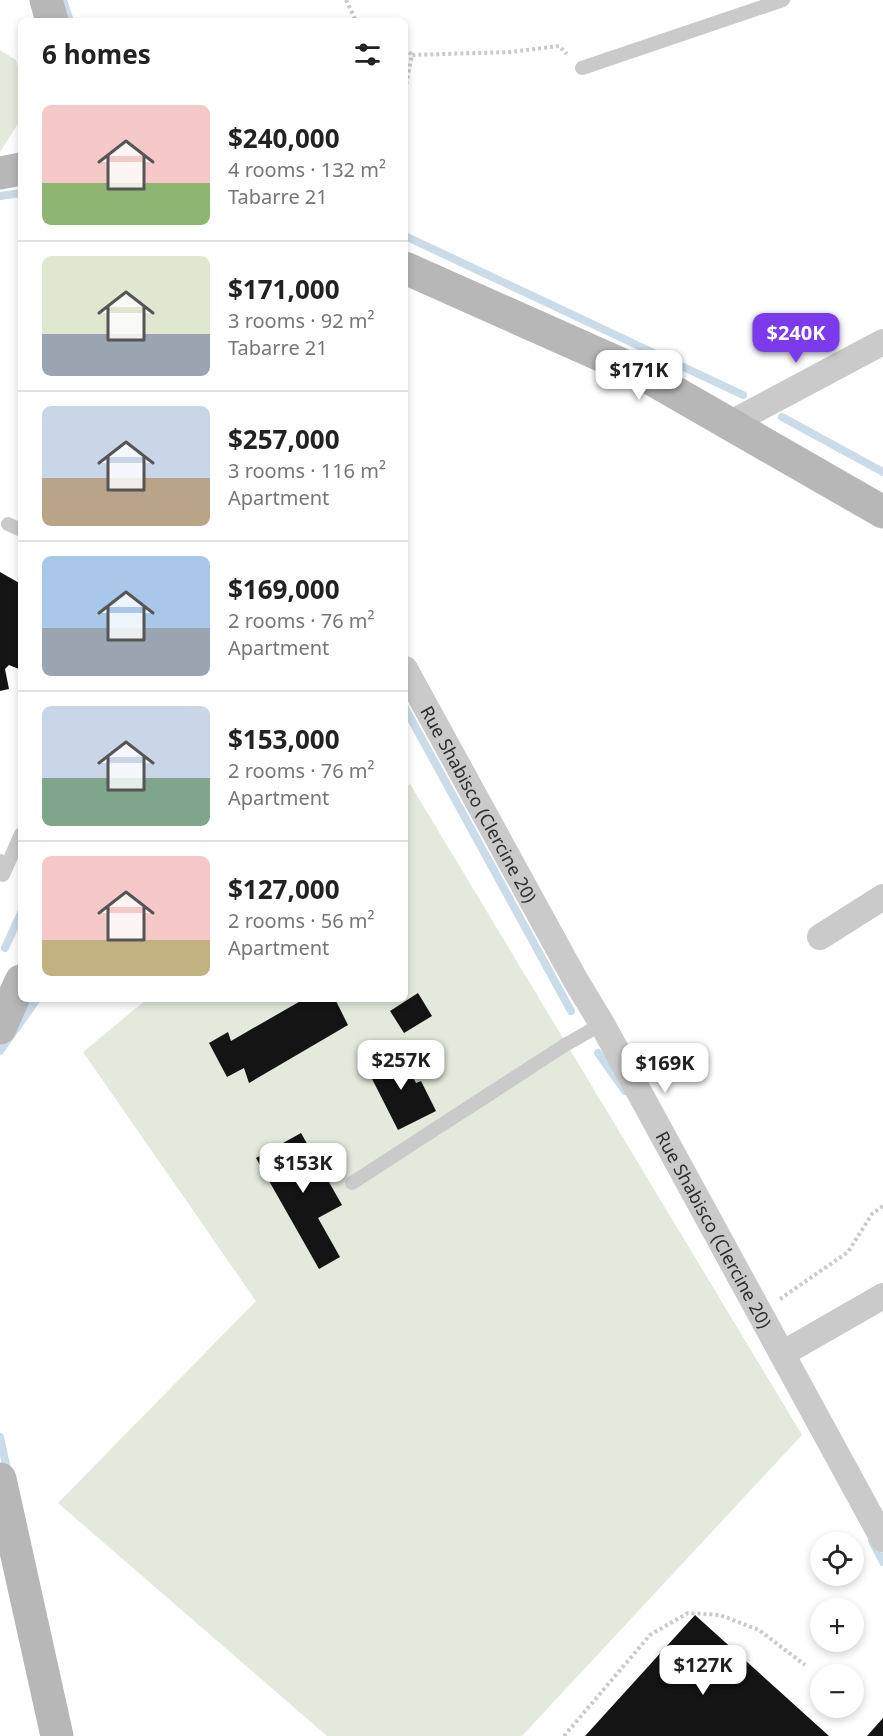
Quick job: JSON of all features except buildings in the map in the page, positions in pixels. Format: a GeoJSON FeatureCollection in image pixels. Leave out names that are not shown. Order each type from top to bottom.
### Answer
{"type":"FeatureCollection","features":[{"type":"Feature","properties":{"kind":"main road"},"geometry":{"type":"LineString","coordinates":[[46,0],[51,18]]}},
{"type":"Feature","properties":{"kind":"main road"},"geometry":{"type":"LineString","coordinates":[[0,173],[18,170]]}},
{"type":"Feature","properties":{"kind":"main road"},"geometry":{"type":"LineString","coordinates":[[408,269],[641,373],[883,512]]}},
{"type":"Feature","properties":{"kind":"main road"},"geometry":{"type":"LineString","coordinates":[[0,1028],[18,988]]}},
{"type":"Feature","properties":{"kind":"main road"},"geometry":{"type":"LineString","coordinates":[[0,1479],[57,1736]]}},
{"type":"Feature","properties":{"kind":"street"},"geometry":{"type":"LineString","coordinates":[[729,424],[883,342]]}},
{"type":"Feature","properties":{"kind":"street","name":"Rue Shabisco (Clercine 20)"},"geometry":{"type":"LineString","coordinates":[[408,674],[883,1539]]}},
{"type":"Feature","properties":{"kind":"street"},"geometry":{"type":"LineString","coordinates":[[820,937],[883,897]]}},
{"type":"Feature","properties":{"kind":"street"},"geometry":{"type":"LineString","coordinates":[[782,1354],[883,1296]]}},
{"type":"Feature","properties":{"kind":"lane"},"geometry":{"type":"LineString","coordinates":[[582,69],[783,0]]}},
{"type":"Feature","properties":{"kind":"lane"},"geometry":{"type":"LineString","coordinates":[[8,524],[18,529]]}},
{"type":"Feature","properties":{"kind":"lane"},"geometry":{"type":"LineString","coordinates":[[0,861],[3,875],[18,841]]}},
{"type":"Feature","properties":{"kind":"lane"},"geometry":{"type":"LineString","coordinates":[[352,1183],[565,1045],[602,1024]]}},
{"type":"Feature","properties":{"kind":"path"},"geometry":{"type":"LineString","coordinates":[[346,0],[355,18]]}},
{"type":"Feature","properties":{"kind":"path"},"geometry":{"type":"LineString","coordinates":[[408,51],[412,55],[510,52],[559,46],[582,69]]}},
{"type":"Feature","properties":{"kind":"path"},"geometry":{"type":"LineString","coordinates":[[408,75],[412,55]]}},
{"type":"Feature","properties":{"kind":"path"},"geometry":{"type":"LineString","coordinates":[[760,1313],[848,1252],[872,1214],[883,1206]]}},
{"type":"Feature","properties":{"kind":"path"},"geometry":{"type":"LineString","coordinates":[[564,1736],[650,1635],[688,1613],[720,1616],[759,1630],[805,1665]]}},
{"type":"Feature","properties":{"kind":"shaded area"},"geometry":{"type":"Polygon","coordinates":[[[0,50],[16,60],[18,124],[0,152],[0,50]]]}},
{"type":"Feature","properties":{"kind":"shaded area"},"geometry":{"type":"Polygon","coordinates":[[[410,784],[802,1435],[522,1736],[327,1736],[58,1503],[256,1301],[83,1052],[143,1002],[408,1002],[408,786],[410,784]]]}},
{"type":"Feature","properties":{"kind":"waterway"},"geometry":{"type":"LineString","coordinates":[[63,0],[69,18]]}},
{"type":"Feature","properties":{"kind":"waterway"},"geometry":{"type":"LineString","coordinates":[[0,196],[18,193]]}},
{"type":"Feature","properties":{"kind":"waterway"},"geometry":{"type":"LineString","coordinates":[[408,237],[743,395]]}},
{"type":"Feature","properties":{"kind":"waterway"},"geometry":{"type":"LineString","coordinates":[[782,417],[883,472]]}},
{"type":"Feature","properties":{"kind":"waterway"},"geometry":{"type":"LineString","coordinates":[[408,713],[571,1011]]}},
{"type":"Feature","properties":{"kind":"waterway"},"geometry":{"type":"LineString","coordinates":[[5,948],[18,920]]}},
{"type":"Feature","properties":{"kind":"waterway"},"geometry":{"type":"LineString","coordinates":[[0,1051],[35,1002]]}},
{"type":"Feature","properties":{"kind":"waterway"},"geometry":{"type":"LineString","coordinates":[[598,1053],[625,1091]]}},
{"type":"Feature","properties":{"kind":"waterway"},"geometry":{"type":"LineString","coordinates":[[0,1437],[8,1474]]}},
{"type":"Feature","properties":{"kind":"waterway"},"geometry":{"type":"LineString","coordinates":[[872,1541],[883,1562]]}}]}
